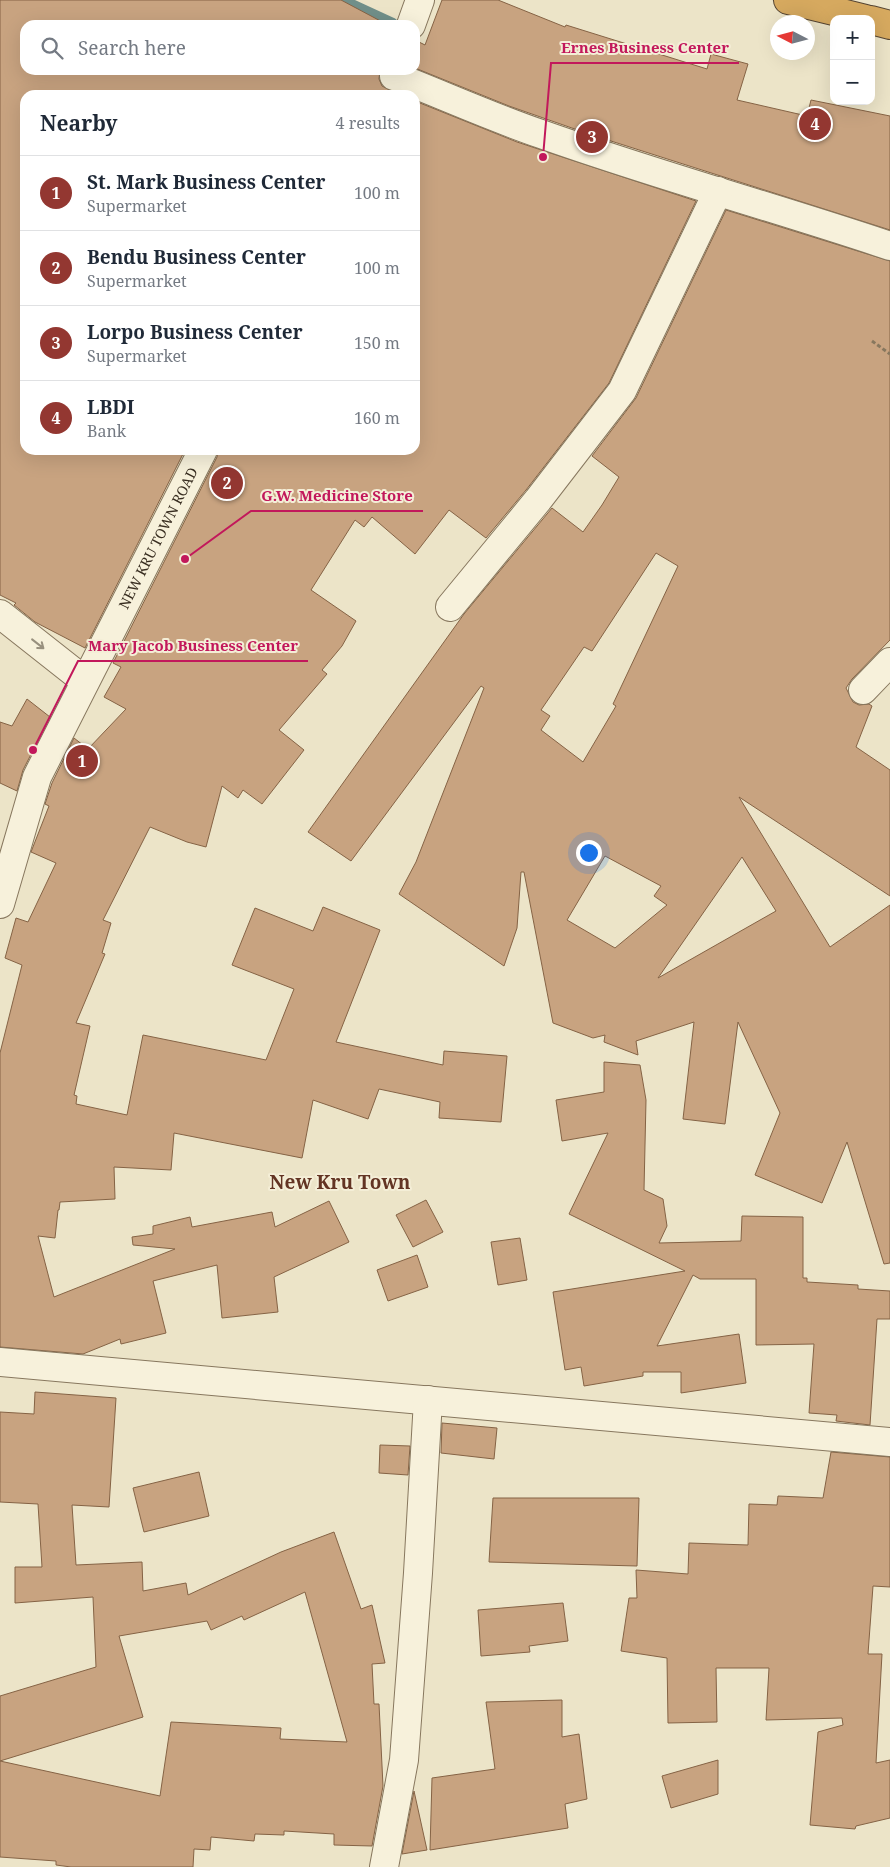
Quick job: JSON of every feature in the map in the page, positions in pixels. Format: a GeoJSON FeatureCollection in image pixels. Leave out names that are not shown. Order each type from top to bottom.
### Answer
{"type":"FeatureCollection","features":[{"type":"Feature","properties":{"kind":"highway"},"geometry":{"type":"LineString","coordinates":[[788,0],[863,14],[890,25]]}},
{"type":"Feature","properties":{"kind":"street"},"geometry":{"type":"LineString","coordinates":[[413,20],[420,0]]}},
{"type":"Feature","properties":{"kind":"street"},"geometry":{"type":"LineString","coordinates":[[391,80],[419,90]]}},
{"type":"Feature","properties":{"kind":"street"},"geometry":{"type":"LineString","coordinates":[[420,91],[658,174],[718,191],[890,246]]}},
{"type":"Feature","properties":{"kind":"street"},"geometry":{"type":"LineString","coordinates":[[450,607],[538,500],[622,391],[718,191]]}},
{"type":"Feature","properties":{"kind":"street","name":"NEW KRU TOWN ROAD"},"geometry":{"type":"LineString","coordinates":[[0,904],[37,777],[200,455]]}},
{"type":"Feature","properties":{"kind":"street"},"geometry":{"type":"LineString","coordinates":[[0,614],[85,681]]}},
{"type":"Feature","properties":{"kind":"street"},"geometry":{"type":"LineString","coordinates":[[864,690],[890,662]]}},
{"type":"Feature","properties":{"kind":"street"},"geometry":{"type":"LineString","coordinates":[[0,1362],[890,1442]]}},
{"type":"Feature","properties":{"kind":"street"},"geometry":{"type":"LineString","coordinates":[[384,1867],[404,1760],[428,1400]]}},
{"type":"Feature","properties":{"kind":"path"},"geometry":{"type":"LineString","coordinates":[[872,342],[890,354]]}},
{"type":"Feature","properties":{"kind":"building"},"geometry":{"type":"Polygon","coordinates":[[[0,0],[341,0],[379,20],[20,20],[20,75],[379,75],[382,86],[390,90],[20,90],[20,455],[182,455],[85,648],[35,622],[14,605],[16,603],[0,595],[0,0]]]}},
{"type":"Feature","properties":{"kind":"building"},"geometry":{"type":"Polygon","coordinates":[[[442,0],[498,0],[565,27],[566,25],[707,69],[711,54],[748,64],[737,100],[807,116],[811,100],[890,116],[890,230],[589,134],[509,106],[420,70],[420,42],[425,45],[442,0]]]}},
{"type":"Feature","properties":{"kind":"building"},"geometry":{"type":"Polygon","coordinates":[[[420,103],[517,142],[696,201],[609,383],[486,538],[449,510],[415,554],[372,517],[364,527],[355,520],[311,590],[356,621],[342,646],[322,670],[327,674],[279,730],[304,750],[262,804],[243,790],[238,798],[222,786],[206,847],[187,842],[150,827],[103,920],[111,923],[102,953],[105,954],[76,1023],[90,1026],[74,1095],[77,1096],[76,1104],[127,1115],[143,1035],[266,1060],[294,989],[232,965],[255,908],[313,931],[323,907],[380,930],[336,1042],[443,1065],[444,1051],[507,1056],[501,1122],[439,1118],[440,1102],[379,1089],[368,1119],[313,1100],[302,1158],[174,1133],[171,1170],[114,1167],[115,1199],[60,1202],[55,1238],[38,1236],[54,1297],[175,1249],[133,1245],[132,1237],[153,1234],[153,1226],[190,1217],[192,1227],[272,1212],[275,1227],[329,1201],[349,1242],[274,1277],[278,1312],[222,1318],[217,1265],[153,1281],[166,1333],[121,1344],[120,1339],[83,1354],[0,1347],[0,1053],[22,965],[5,958],[16,918],[28,922],[56,863],[31,852],[49,806],[45,804],[52,783],[74,738],[88,749],[126,709],[104,697],[121,667],[113,663],[217,455],[420,455],[420,103]]]}},
{"type":"Feature","properties":{"kind":"building"},"geometry":{"type":"Polygon","coordinates":[[[726,210],[890,261],[890,640],[852,679],[846,688],[853,702],[859,705],[869,704],[872,706],[856,747],[890,770],[890,896],[739,797],[830,947],[890,905],[890,1263],[884,1264],[847,1142],[822,1203],[755,1175],[780,1113],[738,1022],[725,1124],[683,1119],[694,1022],[636,1041],[638,1055],[604,1042],[605,1035],[593,1038],[553,1023],[524,872],[521,872],[517,928],[504,966],[399,894],[416,862],[484,688],[481,686],[351,861],[308,832],[464,614],[552,508],[583,532],[619,477],[592,456],[636,398],[726,210]],[[656,553],[592,651],[584,647],[541,710],[550,716],[541,730],[583,762],[616,706],[613,704],[678,566],[656,553]],[[605,856],[567,920],[615,948],[667,905],[654,896],[661,886],[605,856]],[[742,857],[658,978],[776,911],[742,857]]]}},
{"type":"Feature","properties":{"kind":"building"},"geometry":{"type":"Polygon","coordinates":[[[27,699],[50,717],[23,770],[17,791],[0,783],[0,722],[12,726],[27,699]]]}},
{"type":"Feature","properties":{"kind":"building"},"geometry":{"type":"Polygon","coordinates":[[[604,1062],[640,1065],[646,1100],[644,1190],[663,1199],[667,1226],[659,1243],[741,1241],[742,1216],[803,1217],[803,1278],[807,1278],[807,1282],[858,1285],[858,1289],[890,1291],[890,1319],[877,1319],[870,1425],[836,1421],[837,1415],[809,1413],[814,1344],[756,1345],[756,1279],[700,1279],[693,1275],[657,1346],[739,1334],[746,1383],[681,1393],[681,1372],[643,1372],[643,1376],[584,1386],[581,1367],[565,1370],[553,1292],[685,1271],[569,1214],[608,1133],[562,1141],[556,1100],[604,1092],[604,1062]]]}},
{"type":"Feature","properties":{"kind":"building"},"geometry":{"type":"Polygon","coordinates":[[[426,1200],[443,1232],[413,1247],[396,1215],[426,1200]]]}},
{"type":"Feature","properties":{"kind":"building"},"geometry":{"type":"Polygon","coordinates":[[[520,1238],[527,1280],[498,1285],[491,1242],[520,1238]]]}},
{"type":"Feature","properties":{"kind":"building"},"geometry":{"type":"Polygon","coordinates":[[[417,1255],[428,1287],[388,1301],[377,1270],[417,1255]]]}},
{"type":"Feature","properties":{"kind":"building"},"geometry":{"type":"Polygon","coordinates":[[[35,1392],[116,1398],[109,1507],[72,1505],[76,1565],[142,1562],[143,1591],[186,1583],[188,1595],[281,1552],[334,1532],[361,1609],[372,1605],[385,1663],[372,1664],[374,1704],[379,1704],[383,1786],[372,1846],[334,1845],[334,1834],[284,1831],[284,1835],[255,1834],[254,1841],[211,1837],[210,1850],[194,1849],[193,1867],[71,1867],[56,1865],[56,1861],[0,1857],[0,1761],[0,1696],[96,1667],[93,1597],[15,1603],[15,1567],[42,1567],[38,1504],[0,1502],[0,1412],[34,1414],[35,1392]],[[305,1592],[244,1620],[242,1616],[211,1630],[207,1621],[119,1636],[143,1717],[0,1761],[160,1796],[171,1722],[281,1728],[280,1739],[347,1742],[305,1592]]]}},
{"type":"Feature","properties":{"kind":"building"},"geometry":{"type":"Polygon","coordinates":[[[442,1423],[497,1428],[494,1459],[441,1453],[442,1423]]]}},
{"type":"Feature","properties":{"kind":"building"},"geometry":{"type":"Polygon","coordinates":[[[380,1445],[410,1446],[408,1475],[379,1473],[380,1445]]]}},
{"type":"Feature","properties":{"kind":"building"},"geometry":{"type":"Polygon","coordinates":[[[831,1452],[890,1457],[890,1587],[873,1586],[868,1654],[882,1654],[876,1763],[890,1760],[890,1818],[856,1826],[855,1829],[810,1825],[818,1732],[843,1725],[842,1718],[766,1720],[769,1668],[716,1668],[717,1722],[668,1723],[667,1658],[621,1651],[629,1598],[637,1598],[636,1570],[688,1574],[689,1543],[748,1545],[749,1504],[777,1505],[778,1496],[823,1498],[831,1452]]]}},
{"type":"Feature","properties":{"kind":"building"},"geometry":{"type":"Polygon","coordinates":[[[199,1472],[209,1516],[144,1532],[133,1488],[199,1472]]]}},
{"type":"Feature","properties":{"kind":"building"},"geometry":{"type":"Polygon","coordinates":[[[493,1498],[639,1498],[637,1566],[489,1562],[493,1498]]]}},
{"type":"Feature","properties":{"kind":"building"},"geometry":{"type":"Polygon","coordinates":[[[563,1603],[568,1641],[529,1646],[530,1652],[481,1656],[478,1610],[563,1603]]]}},
{"type":"Feature","properties":{"kind":"building"},"geometry":{"type":"Polygon","coordinates":[[[562,1700],[562,1737],[579,1734],[587,1799],[565,1804],[568,1828],[430,1850],[432,1778],[495,1769],[486,1702],[562,1700]]]}},
{"type":"Feature","properties":{"kind":"building"},"geometry":{"type":"Polygon","coordinates":[[[718,1760],[718,1794],[671,1808],[662,1776],[718,1760]]]}},
{"type":"Feature","properties":{"kind":"building"},"geometry":{"type":"Polygon","coordinates":[[[414,1791],[427,1850],[402,1854],[414,1791]]]}},
{"type":"Feature","properties":{"kind":"waterway"},"geometry":{"type":"LineString","coordinates":[[343,0],[386,20]]}},
{"type":"Feature","properties":{"kind":"place","name":"LBDI"},"geometry":{"type":"Point","coordinates":[815,124]}},
{"type":"Feature","properties":{"kind":"place","name":"Lorpo Business Center"},"geometry":{"type":"Point","coordinates":[592,137]}},
{"type":"Feature","properties":{"kind":"place","name":"Ernes Business Center"},"geometry":{"type":"Point","coordinates":[543,157]}},
{"type":"Feature","properties":{"kind":"place","name":"Bendu Business Center"},"geometry":{"type":"Point","coordinates":[227,483]}},
{"type":"Feature","properties":{"kind":"place","name":"G.W. Medicine Store"},"geometry":{"type":"Point","coordinates":[185,559]}},
{"type":"Feature","properties":{"kind":"place","name":"Mary Jacob Business Center"},"geometry":{"type":"Point","coordinates":[33,750]}},
{"type":"Feature","properties":{"kind":"place","name":"St. Mark Business Center"},"geometry":{"type":"Point","coordinates":[82,761]}},
{"type":"Feature","properties":{"kind":"district","name":"New Kru Town"},"geometry":{"type":"Point","coordinates":[340,1182]}}]}
